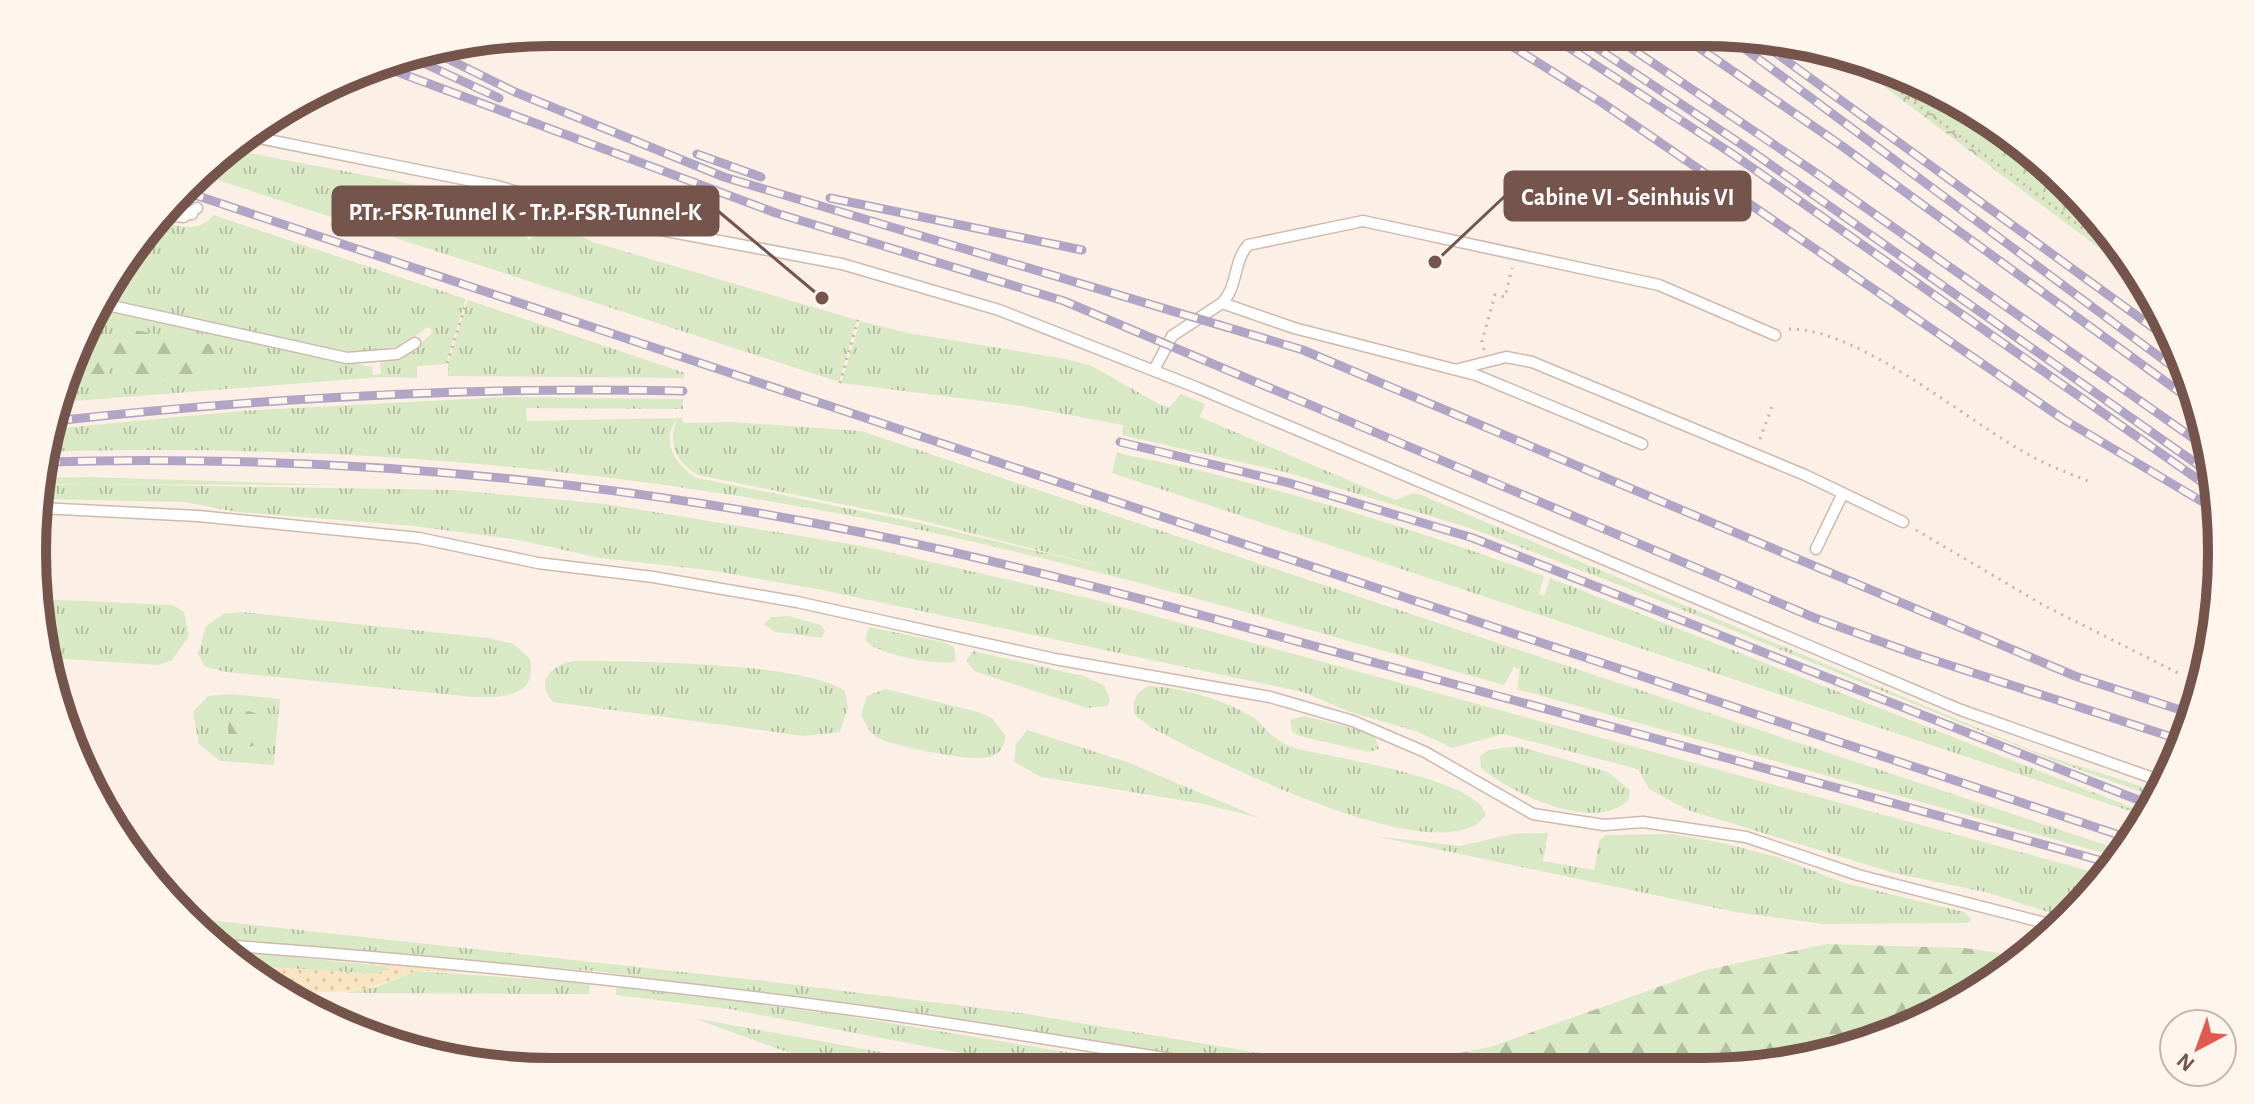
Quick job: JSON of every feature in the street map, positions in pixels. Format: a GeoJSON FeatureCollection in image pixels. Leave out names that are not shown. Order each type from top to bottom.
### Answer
{"type":"FeatureCollection","features":[{"type":"Feature","properties":{"kind":"lane"},"geometry":{"type":"LineString","coordinates":[[261,138],[497,186],[629,224],[794,253],[894,278],[999,310],[1154,370],[1961,710],[2155,779]]}},
{"type":"Feature","properties":{"kind":"lane"},"geometry":{"type":"LineString","coordinates":[[542,224],[563,204]]}},
{"type":"Feature","properties":{"kind":"lane"},"geometry":{"type":"LineString","coordinates":[[174,216],[184,217],[195,211],[181,209]]}},
{"type":"Feature","properties":{"kind":"lane"},"geometry":{"type":"LineString","coordinates":[[1154,370],[1172,336],[1229,296],[1241,253],[1248,245],[1350,221],[1659,285],[1775,335]]}},
{"type":"Feature","properties":{"kind":"lane"},"geometry":{"type":"LineString","coordinates":[[1222,303],[1294,328],[1459,369],[1642,444]]}},
{"type":"Feature","properties":{"kind":"lane"},"geometry":{"type":"LineString","coordinates":[[110,306],[347,358],[397,354],[415,343]]}},
{"type":"Feature","properties":{"kind":"lane"},"geometry":{"type":"LineString","coordinates":[[1459,369],[1513,357],[1532,362],[1754,454],[1903,522]]}},
{"type":"Feature","properties":{"kind":"lane"},"geometry":{"type":"LineString","coordinates":[[1816,549],[1843,493]]}},
{"type":"Feature","properties":{"kind":"lane"},"geometry":{"type":"LineString","coordinates":[[48,508],[198,516],[419,538],[538,563],[653,577],[797,602],[1055,659],[1270,697],[1353,721],[1411,746],[1533,814],[1604,825],[1658,823],[1746,837],[1858,875],[2046,923]]}},
{"type":"Feature","properties":{"kind":"lane"},"geometry":{"type":"LineString","coordinates":[[235,946],[435,960],[710,991],[880,1013],[1164,1058]]}},
{"type":"Feature","properties":{"kind":"path"},"geometry":{"type":"LineString","coordinates":[[1886,81],[2102,242]]}},
{"type":"Feature","properties":{"kind":"path"},"geometry":{"type":"LineString","coordinates":[[1486,361],[1482,341],[1495,295],[1505,297],[1515,253]]}},
{"type":"Feature","properties":{"kind":"path"},"geometry":{"type":"LineString","coordinates":[[447,363],[466,304]]}},
{"type":"Feature","properties":{"kind":"path"},"geometry":{"type":"LineString","coordinates":[[840,383],[858,320]]}},
{"type":"Feature","properties":{"kind":"path"},"geometry":{"type":"LineString","coordinates":[[1775,335],[1782,329],[1811,330],[1865,353],[2032,457],[2090,482]]}},
{"type":"Feature","properties":{"kind":"path"},"geometry":{"type":"LineString","coordinates":[[1754,454],[1773,404]]}},
{"type":"Feature","properties":{"kind":"path"},"geometry":{"type":"LineString","coordinates":[[1903,522],[2045,606],[2182,675]]}},
{"type":"Feature","properties":{"kind":"green space"},"geometry":{"type":"Polygon","coordinates":[[[1867,74],[1926,98],[1983,131],[2010,151],[2060,194],[2111,257],[1867,74]]]}},
{"type":"Feature","properties":{"kind":"green space"},"geometry":{"type":"Polygon","coordinates":[[[243,152],[517,204],[546,214],[526,236],[529,240],[551,220],[593,242],[857,320],[839,382],[211,178],[243,152]]]}},
{"type":"Feature","properties":{"kind":"green space"},"geometry":{"type":"Polygon","coordinates":[[[213,215],[466,299],[446,364],[417,366],[417,378],[381,377],[69,401],[108,310],[372,367],[373,375],[381,374],[380,363],[410,353],[433,332],[428,327],[403,345],[358,354],[113,301],[131,271],[168,223],[195,227],[213,215]]]}},
{"type":"Feature","properties":{"kind":"green space"},"geometry":{"type":"Polygon","coordinates":[[[468,300],[685,373],[684,378],[448,376],[448,363],[468,300]]]}},
{"type":"Feature","properties":{"kind":"green space"},"geometry":{"type":"Polygon","coordinates":[[[860,321],[908,333],[1092,366],[1159,404],[1170,407],[1181,394],[1205,404],[1200,417],[1395,500],[1413,493],[1421,495],[2033,751],[2149,789],[2146,794],[2052,760],[1663,602],[1476,530],[1289,473],[1122,435],[1123,425],[1021,406],[841,383],[860,321]]]}},
{"type":"Feature","properties":{"kind":"green space"},"geometry":{"type":"Polygon","coordinates":[[[100,324],[103,328],[108,375],[93,386],[73,388],[100,324]]]}},
{"type":"Feature","properties":{"kind":"green space"},"geometry":{"type":"Polygon","coordinates":[[[124,328],[214,345],[223,357],[223,372],[217,380],[135,385],[128,382],[115,368],[112,355],[112,340],[124,328]]]}},
{"type":"Feature","properties":{"kind":"green space"},"geometry":{"type":"Polygon","coordinates":[[[504,397],[683,399],[683,409],[526,408],[527,421],[682,418],[683,423],[732,422],[861,431],[2112,847],[2107,854],[1517,689],[1520,669],[1514,667],[1504,685],[1108,575],[868,519],[663,485],[456,462],[249,451],[56,452],[61,428],[241,411],[504,397]],[[677,420],[672,428],[670,444],[677,460],[697,478],[920,523],[1108,568],[920,520],[698,475],[679,458],[673,436],[677,420]]]}},
{"type":"Feature","properties":{"kind":"green space"},"geometry":{"type":"Polygon","coordinates":[[[1117,453],[1172,464],[1333,506],[1439,540],[1544,576],[1539,594],[1544,596],[1550,578],[2137,810],[2135,813],[1112,473],[1117,453]]]}},
{"type":"Feature","properties":{"kind":"green space"},"geometry":{"type":"Polygon","coordinates":[[[86,477],[343,485],[50,484],[51,478],[86,477]]]}},
{"type":"Feature","properties":{"kind":"green space"},"geometry":{"type":"Polygon","coordinates":[[[50,486],[455,490],[605,504],[862,546],[1096,600],[2093,872],[2060,910],[2051,913],[1985,892],[1894,873],[1688,810],[1649,789],[1638,769],[1503,734],[1452,748],[1416,731],[1350,712],[1303,692],[817,589],[708,570],[600,558],[519,540],[414,526],[237,512],[184,502],[49,499],[50,486]]]}},
{"type":"Feature","properties":{"kind":"green space"},"geometry":{"type":"Polygon","coordinates":[[[48,599],[173,605],[184,612],[189,636],[172,660],[159,665],[58,659],[48,599]]]}},
{"type":"Feature","properties":{"kind":"green space"},"geometry":{"type":"Polygon","coordinates":[[[242,612],[489,638],[514,644],[530,659],[531,672],[523,689],[515,693],[473,697],[227,672],[205,667],[198,654],[206,626],[223,614],[242,612]]]}},
{"type":"Feature","properties":{"kind":"green space"},"geometry":{"type":"Polygon","coordinates":[[[788,616],[821,625],[825,631],[822,638],[775,632],[764,624],[772,617],[788,616]]]}},
{"type":"Feature","properties":{"kind":"green space"},"geometry":{"type":"Polygon","coordinates":[[[869,627],[947,643],[954,648],[956,661],[923,661],[881,650],[865,640],[869,627]]]}},
{"type":"Feature","properties":{"kind":"green space"},"geometry":{"type":"Polygon","coordinates":[[[973,651],[1083,676],[1104,685],[1110,699],[1108,706],[1087,708],[974,671],[966,661],[973,651]]]}},
{"type":"Feature","properties":{"kind":"green space"},"geometry":{"type":"Polygon","coordinates":[[[572,661],[714,665],[792,674],[823,681],[845,691],[848,707],[840,732],[804,736],[553,702],[545,682],[557,667],[572,661]]]}},
{"type":"Feature","properties":{"kind":"green space"},"geometry":{"type":"Polygon","coordinates":[[[1148,686],[1217,700],[1254,718],[1282,742],[1305,751],[1440,783],[1479,803],[1486,815],[1461,830],[1423,831],[1375,822],[1322,805],[1220,762],[1150,727],[1135,715],[1133,705],[1138,693],[1148,686]]]}},
{"type":"Feature","properties":{"kind":"green space"},"geometry":{"type":"Polygon","coordinates":[[[886,689],[992,718],[1006,736],[1002,748],[993,756],[971,758],[882,740],[871,733],[861,715],[867,696],[886,689]]]}},
{"type":"Feature","properties":{"kind":"green space"},"geometry":{"type":"Polygon","coordinates":[[[232,694],[280,699],[274,765],[220,761],[199,744],[193,712],[208,696],[232,694]]]}},
{"type":"Feature","properties":{"kind":"green space"},"geometry":{"type":"Polygon","coordinates":[[[246,711],[258,717],[264,729],[258,741],[246,747],[234,741],[228,729],[234,717],[246,711]]]}},
{"type":"Feature","properties":{"kind":"green space"},"geometry":{"type":"Polygon","coordinates":[[[1304,716],[1361,730],[1375,737],[1379,749],[1369,752],[1299,736],[1292,731],[1290,720],[1304,716]]]}},
{"type":"Feature","properties":{"kind":"green space"},"geometry":{"type":"Polygon","coordinates":[[[1027,730],[1127,762],[1260,818],[1204,804],[1041,777],[1014,762],[1016,744],[1027,730]]]}},
{"type":"Feature","properties":{"kind":"green space"},"geometry":{"type":"Polygon","coordinates":[[[1518,746],[1608,772],[1630,790],[1629,799],[1614,809],[1596,813],[1576,812],[1532,798],[1481,768],[1480,756],[1488,750],[1518,746]]]}},
{"type":"Feature","properties":{"kind":"green space"},"geometry":{"type":"Polygon","coordinates":[[[1548,833],[1543,861],[1594,870],[1599,841],[1606,835],[1671,834],[1777,857],[1845,883],[1964,912],[1972,920],[1967,923],[1823,924],[1735,912],[1375,836],[1460,846],[1512,834],[1548,833]]]}},
{"type":"Feature","properties":{"kind":"green space"},"geometry":{"type":"Polygon","coordinates":[[[204,919],[764,981],[1027,1014],[1253,1052],[1308,1058],[1193,1058],[927,1014],[595,971],[227,939],[204,919]]]}},
{"type":"Feature","properties":{"kind":"green space"},"geometry":{"type":"Polygon","coordinates":[[[1826,944],[1965,948],[2008,954],[1955,990],[1896,1019],[1833,1041],[1768,1054],[1702,1058],[1434,1058],[1490,1047],[1706,970],[1826,944]]]}},
{"type":"Feature","properties":{"kind":"green space"},"geometry":{"type":"Polygon","coordinates":[[[243,952],[385,966],[389,970],[374,974],[262,967],[243,952]]]}},
{"type":"Feature","properties":{"kind":"green space"},"geometry":{"type":"Polygon","coordinates":[[[416,971],[590,983],[589,994],[345,993],[376,987],[416,971]]]}},
{"type":"Feature","properties":{"kind":"green space"},"geometry":{"type":"Polygon","coordinates":[[[617,986],[841,1015],[1104,1058],[987,1058],[729,1009],[616,995],[617,986]]]}},
{"type":"Feature","properties":{"kind":"green space"},"geometry":{"type":"Polygon","coordinates":[[[693,1018],[914,1058],[803,1058],[693,1018]]]}},
{"type":"Feature","properties":{"kind":"green space"},"geometry":{"type":"Polygon","coordinates":[[[1488,1048],[1475,1058],[1438,1058],[1488,1048]]]}},
{"type":"Feature","properties":{"kind":"sand"},"geometry":{"type":"Polygon","coordinates":[[[331,958],[468,972],[416,971],[361,991],[304,993],[262,967],[374,974],[389,970],[385,966],[331,958]]]}},
{"type":"Feature","properties":{"kind":"railway"},"geometry":{"type":"LineString","coordinates":[[1511,46],[1601,102],[2063,419],[2206,504]]}},
{"type":"Feature","properties":{"kind":"railway"},"geometry":{"type":"LineString","coordinates":[[1567,46],[1734,155],[2203,483]]}},
{"type":"Feature","properties":{"kind":"railway"},"geometry":{"type":"LineString","coordinates":[[1594,46],[1744,146],[2200,467]]}},
{"type":"Feature","properties":{"kind":"railway"},"geometry":{"type":"LineString","coordinates":[[1628,46],[1819,175],[2195,440]]}},
{"type":"Feature","properties":{"kind":"railway"},"geometry":{"type":"LineString","coordinates":[[1696,46],[1842,146],[2183,394]]}},
{"type":"Feature","properties":{"kind":"railway"},"geometry":{"type":"LineString","coordinates":[[1744,48],[2172,366]]}},
{"type":"Feature","properties":{"kind":"railway"},"geometry":{"type":"LineString","coordinates":[[1773,51],[2157,330]]}},
{"type":"Feature","properties":{"kind":"railway"},"geometry":{"type":"LineString","coordinates":[[445,58],[515,92],[724,177],[1303,350],[2075,676],[2182,711]]}},
{"type":"Feature","properties":{"kind":"railway"},"geometry":{"type":"LineString","coordinates":[[422,63],[499,98]]}},
{"type":"Feature","properties":{"kind":"railway"},"geometry":{"type":"LineString","coordinates":[[395,71],[776,213],[1064,301],[1815,618],[1915,654],[2172,737]]}},
{"type":"Feature","properties":{"kind":"railway"},"geometry":{"type":"LineString","coordinates":[[697,154],[761,177]]}},
{"type":"Feature","properties":{"kind":"railway"},"geometry":{"type":"LineString","coordinates":[[194,195],[2121,836]]}},
{"type":"Feature","properties":{"kind":"railway"},"geometry":{"type":"LineString","coordinates":[[830,198],[1082,250]]}},
{"type":"Feature","properties":{"kind":"railway"},"geometry":{"type":"LineString","coordinates":[[63,420],[289,400],[447,392],[683,391]]}},
{"type":"Feature","properties":{"kind":"railway"},"geometry":{"type":"LineString","coordinates":[[1120,442],[1289,483],[1473,538],[2142,801]]}},
{"type":"Feature","properties":{"kind":"railway"},"geometry":{"type":"LineString","coordinates":[[54,462],[146,460],[354,466],[561,484],[767,514],[938,549],[1144,600],[2102,861]]}},
{"type":"Feature","properties":{"kind":"place","name":"Cabine VI - Seinhuis VI"},"geometry":{"type":"Point","coordinates":[1435,262]}},
{"type":"Feature","properties":{"kind":"place","name":"P.Tr.-FSR-Tunnel K - Tr.P.-FSR-Tunnel-K"},"geometry":{"type":"Point","coordinates":[822,298]}}]}
